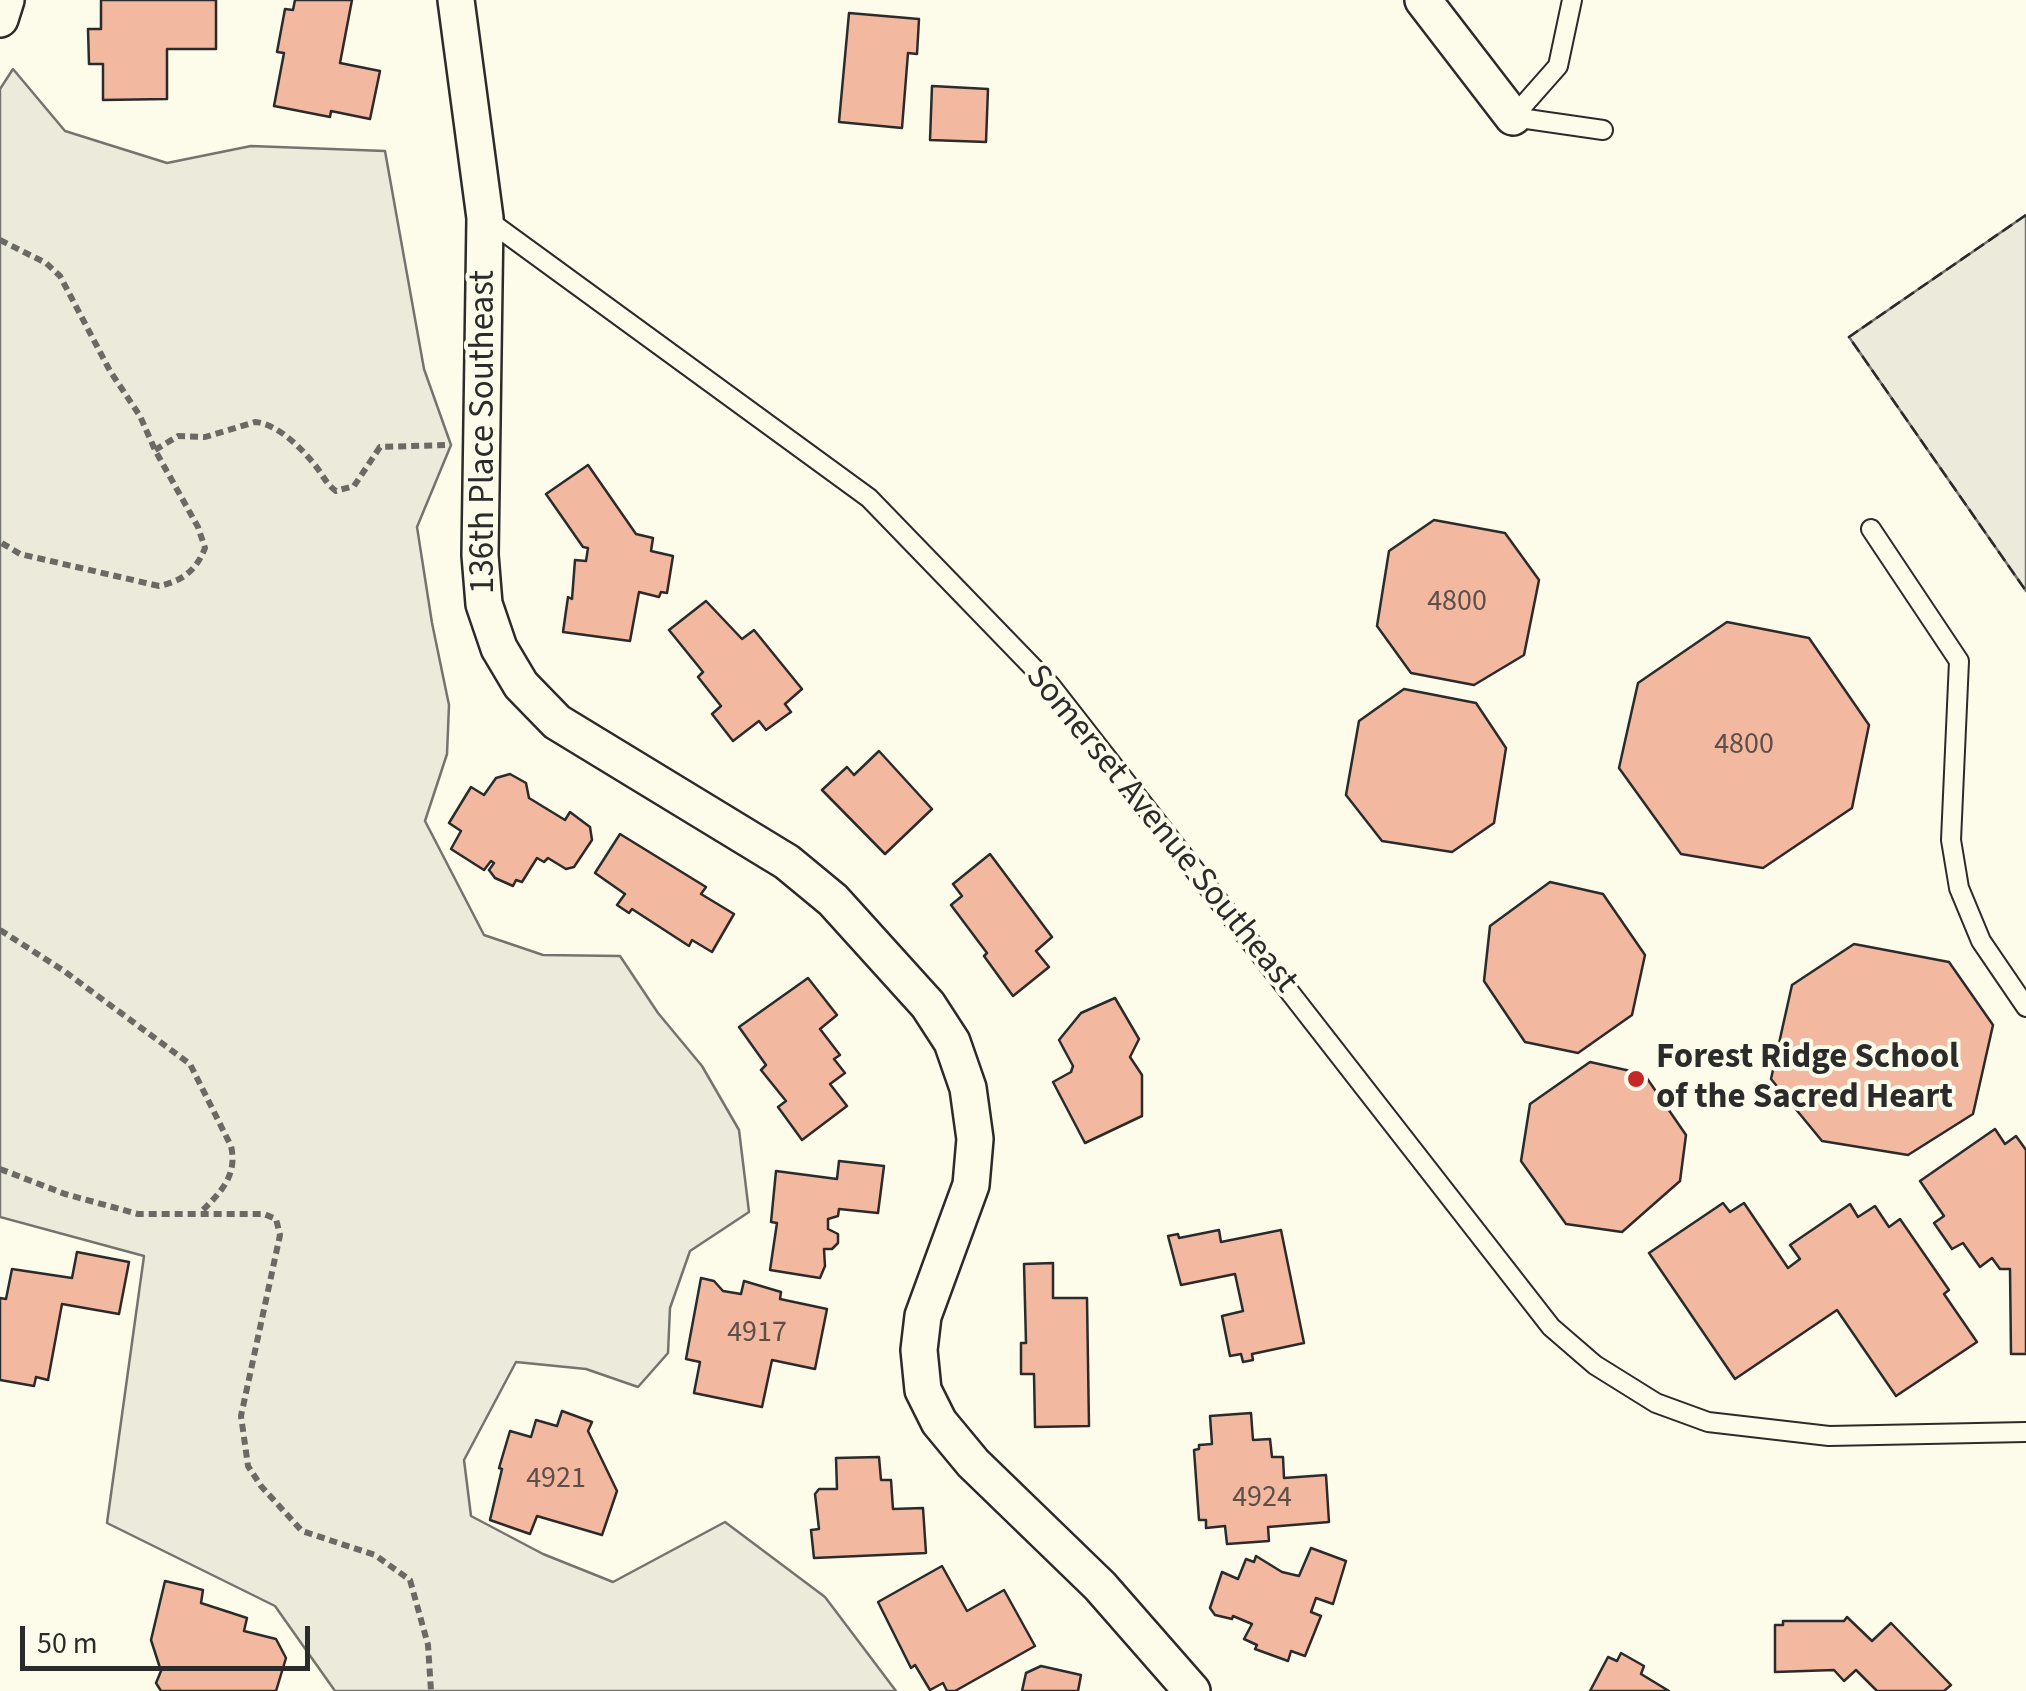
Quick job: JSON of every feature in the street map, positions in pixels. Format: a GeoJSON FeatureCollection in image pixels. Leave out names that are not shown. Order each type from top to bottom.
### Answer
{"type":"FeatureCollection","features":[{"type":"Feature","properties":{"kind":"street"},"geometry":{"type":"LineString","coordinates":[[0,19],[6,0]]}},
{"type":"Feature","properties":{"kind":"street"},"geometry":{"type":"LineString","coordinates":[[456,0],[485,218]]}},
{"type":"Feature","properties":{"kind":"street"},"geometry":{"type":"LineString","coordinates":[[1423,0],[1514,117]]}},
{"type":"Feature","properties":{"kind":"street","name":"136th Place Southeast"},"geometry":{"type":"LineString","coordinates":[[485,218],[480,555],[484,604],[499,648],[521,685],[556,722],[788,862],[822,890],[928,1005],[952,1042],[968,1088],[974,1139],[971,1184],[922,1316],[919,1350],[924,1390],[939,1422],[973,1463],[1100,1586],[1192,1691]]}},
{"type":"Feature","properties":{"kind":"lane"},"geometry":{"type":"LineString","coordinates":[[1514,117],[1558,66],[1572,0]]}},
{"type":"Feature","properties":{"kind":"lane"},"geometry":{"type":"LineString","coordinates":[[1514,117],[1604,130]]}},
{"type":"Feature","properties":{"kind":"lane","name":"Somerset Avenue Southeast"},"geometry":{"type":"LineString","coordinates":[[485,218],[869,498],[1051,686],[1550,1327],[1595,1365],[1656,1403],[1708,1422],[1829,1436],[2026,1432]]}},
{"type":"Feature","properties":{"kind":"lane"},"geometry":{"type":"LineString","coordinates":[[1871,530],[1959,661],[1951,840],[1958,888],[1981,941],[2026,1007]]}},
{"type":"Feature","properties":{"kind":"path"},"geometry":{"type":"LineString","coordinates":[[0,240],[46,262],[60,276],[110,370],[140,416],[205,548],[189,574],[158,586],[20,554],[0,542]]}},
{"type":"Feature","properties":{"kind":"path"},"geometry":{"type":"LineString","coordinates":[[155,450],[178,436],[205,437],[264,423],[273,426],[336,491],[354,486],[380,447],[451,446]]}},
{"type":"Feature","properties":{"kind":"path"},"geometry":{"type":"LineString","coordinates":[[0,930],[64,971],[190,1064],[231,1146],[234,1167],[222,1190],[198,1214]]}},
{"type":"Feature","properties":{"kind":"path"},"geometry":{"type":"LineString","coordinates":[[0,1169],[64,1194],[138,1214],[264,1214],[276,1220],[280,1235],[241,1416],[248,1466],[302,1531],[375,1556],[410,1580],[428,1644],[431,1691]]}},
{"type":"Feature","properties":{"kind":"shaded area"},"geometry":{"type":"Polygon","coordinates":[[[13,69],[65,131],[167,163],[251,146],[385,151],[424,369],[451,445],[417,527],[449,705],[447,754],[425,821],[484,935],[543,955],[620,956],[658,1013],[702,1066],[739,1130],[749,1212],[690,1251],[670,1308],[668,1353],[638,1387],[586,1369],[516,1362],[464,1460],[471,1516],[543,1554],[613,1582],[725,1522],[825,1597],[896,1691],[335,1691],[275,1606],[107,1523],[144,1256],[0,1217],[0,89],[13,69]]]}},
{"type":"Feature","properties":{"kind":"shaded area"},"geometry":{"type":"Polygon","coordinates":[[[2026,215],[2026,591],[1849,337],[2026,215]]]}},
{"type":"Feature","properties":{"kind":"building"},"geometry":{"type":"Polygon","coordinates":[[[101,0],[216,0],[216,49],[167,49],[167,99],[103,100],[103,64],[89,64],[88,29],[101,29],[101,0]]]}},
{"type":"Feature","properties":{"kind":"building"},"geometry":{"type":"Polygon","coordinates":[[[295,0],[352,0],[340,63],[380,71],[370,119],[331,111],[330,117],[274,106],[284,53],[277,52],[285,9],[293,10],[295,0]]]}},
{"type":"Feature","properties":{"kind":"building"},"geometry":{"type":"Polygon","coordinates":[[[849,13],[919,19],[917,54],[908,53],[902,128],[839,122],[849,13]]]}},
{"type":"Feature","properties":{"kind":"building"},"geometry":{"type":"Polygon","coordinates":[[[932,86],[988,89],[986,142],[930,140],[932,86]]]}},
{"type":"Feature","properties":{"kind":"building"},"geometry":{"type":"Polygon","coordinates":[[[588,465],[636,534],[653,538],[651,551],[673,556],[667,593],[661,592],[659,597],[639,592],[630,641],[563,632],[568,597],[572,599],[575,560],[586,561],[588,548],[583,547],[546,494],[588,465]]]}},
{"type":"Feature","properties":{"kind":"building"},"geometry":{"type":"Polygon","coordinates":[[[1434,520],[1505,533],[1539,580],[1524,655],[1474,685],[1411,673],[1377,626],[1389,551],[1434,520]]]}},
{"type":"Feature","properties":{"kind":"building"},"geometry":{"type":"Polygon","coordinates":[[[706,601],[742,639],[754,630],[802,689],[785,704],[791,712],[766,730],[759,721],[733,741],[712,714],[721,706],[698,677],[703,672],[669,630],[706,601]]]}},
{"type":"Feature","properties":{"kind":"building"},"geometry":{"type":"Polygon","coordinates":[[[1727,622],[1809,638],[1869,725],[1852,808],[1763,868],[1681,854],[1619,768],[1638,683],[1727,622]]]}},
{"type":"Feature","properties":{"kind":"building"},"geometry":{"type":"Polygon","coordinates":[[[1404,689],[1476,703],[1506,748],[1494,823],[1452,852],[1382,841],[1346,795],[1359,721],[1404,689]]]}},
{"type":"Feature","properties":{"kind":"building"},"geometry":{"type":"Polygon","coordinates":[[[879,751],[932,809],[885,854],[822,790],[847,767],[854,775],[879,751]]]}},
{"type":"Feature","properties":{"kind":"building"},"geometry":{"type":"Polygon","coordinates":[[[510,774],[526,783],[529,798],[565,820],[570,812],[590,827],[592,840],[574,867],[566,869],[548,858],[544,862],[537,858],[522,882],[516,880],[513,886],[495,878],[489,870],[494,863],[491,861],[484,870],[451,849],[461,831],[449,823],[471,787],[484,795],[496,778],[510,774]]]}},
{"type":"Feature","properties":{"kind":"building"},"geometry":{"type":"Polygon","coordinates":[[[620,834],[706,887],[701,894],[734,914],[712,952],[692,940],[689,946],[632,909],[629,913],[617,905],[625,894],[595,873],[620,834]]]}},
{"type":"Feature","properties":{"kind":"building"},"geometry":{"type":"Polygon","coordinates":[[[990,854],[1052,937],[1036,951],[1049,967],[1013,996],[951,905],[962,896],[953,884],[990,854]]]}},
{"type":"Feature","properties":{"kind":"building"},"geometry":{"type":"Polygon","coordinates":[[[1550,882],[1603,894],[1645,955],[1632,1015],[1578,1053],[1525,1042],[1484,981],[1490,926],[1550,882]]]}},
{"type":"Feature","properties":{"kind":"building"},"geometry":{"type":"Polygon","coordinates":[[[1854,944],[1949,962],[1993,1025],[1973,1114],[1908,1155],[1822,1141],[1771,1079],[1792,985],[1854,944]]]}},
{"type":"Feature","properties":{"kind":"building"},"geometry":{"type":"Polygon","coordinates":[[[808,978],[837,1015],[820,1029],[840,1055],[834,1059],[845,1073],[830,1084],[847,1106],[802,1140],[778,1107],[786,1101],[761,1070],[766,1065],[739,1027],[808,978]]]}},
{"type":"Feature","properties":{"kind":"building"},"geometry":{"type":"Polygon","coordinates":[[[1115,998],[1139,1039],[1130,1057],[1142,1075],[1142,1116],[1085,1143],[1053,1082],[1071,1072],[1073,1066],[1059,1040],[1081,1013],[1115,998]]]}},
{"type":"Feature","properties":{"kind":"building"},"geometry":{"type":"Polygon","coordinates":[[[1590,1062],[1644,1074],[1686,1135],[1680,1181],[1622,1232],[1566,1224],[1521,1161],[1530,1104],[1590,1062]]]}},
{"type":"Feature","properties":{"kind":"building"},"geometry":{"type":"Polygon","coordinates":[[[1995,1129],[2005,1144],[2016,1136],[2026,1150],[2026,1354],[2011,1354],[2010,1269],[2000,1269],[1992,1258],[1980,1267],[1963,1243],[1952,1249],[1934,1223],[1944,1216],[1920,1181],[1995,1129]]]}},
{"type":"Feature","properties":{"kind":"building"},"geometry":{"type":"Polygon","coordinates":[[[839,1161],[884,1166],[878,1213],[839,1209],[838,1216],[828,1219],[828,1229],[838,1234],[838,1243],[832,1249],[824,1249],[825,1266],[820,1278],[770,1270],[777,1223],[771,1222],[776,1171],[837,1179],[839,1161]]]}},
{"type":"Feature","properties":{"kind":"building"},"geometry":{"type":"Polygon","coordinates":[[[1723,1203],[1730,1212],[1744,1203],[1788,1268],[1800,1259],[1790,1245],[1850,1204],[1858,1217],[1875,1206],[1889,1227],[1900,1219],[1949,1290],[1944,1294],[1977,1342],[1896,1396],[1837,1310],[1735,1379],[1649,1253],[1723,1203]]]}},
{"type":"Feature","properties":{"kind":"building"},"geometry":{"type":"Polygon","coordinates":[[[1219,1230],[1221,1242],[1281,1230],[1304,1343],[1252,1354],[1253,1360],[1243,1362],[1241,1354],[1230,1356],[1222,1316],[1243,1311],[1235,1274],[1181,1285],[1168,1236],[1178,1234],[1179,1238],[1219,1230]]]}},
{"type":"Feature","properties":{"kind":"building"},"geometry":{"type":"Polygon","coordinates":[[[77,1252],[129,1262],[119,1314],[62,1304],[48,1380],[36,1377],[34,1386],[0,1380],[0,1298],[6,1299],[12,1269],[72,1278],[77,1252]]]}},
{"type":"Feature","properties":{"kind":"building"},"geometry":{"type":"Polygon","coordinates":[[[1053,1263],[1053,1298],[1087,1298],[1089,1426],[1035,1427],[1034,1374],[1021,1374],[1021,1343],[1026,1343],[1024,1264],[1053,1263]]]}},
{"type":"Feature","properties":{"kind":"building"},"geometry":{"type":"Polygon","coordinates":[[[701,1278],[714,1281],[723,1291],[741,1294],[744,1281],[781,1292],[780,1299],[827,1309],[815,1369],[772,1360],[762,1407],[694,1393],[700,1362],[686,1359],[701,1278]]]}},
{"type":"Feature","properties":{"kind":"building"},"geometry":{"type":"Polygon","coordinates":[[[562,1411],[592,1422],[588,1431],[617,1491],[602,1535],[537,1516],[530,1534],[490,1520],[510,1431],[531,1437],[536,1420],[557,1426],[562,1411]]]}},
{"type":"Feature","properties":{"kind":"building"},"geometry":{"type":"Polygon","coordinates":[[[1251,1413],[1253,1440],[1270,1439],[1272,1457],[1283,1457],[1284,1478],[1326,1475],[1329,1522],[1268,1527],[1269,1541],[1227,1544],[1225,1526],[1206,1528],[1206,1520],[1199,1520],[1194,1450],[1199,1445],[1212,1444],[1210,1416],[1251,1413]]]}},
{"type":"Feature","properties":{"kind":"building"},"geometry":{"type":"Polygon","coordinates":[[[879,1457],[881,1480],[891,1480],[893,1509],[923,1508],[926,1553],[814,1558],[811,1530],[819,1529],[815,1494],[819,1489],[837,1489],[836,1458],[879,1457]]]}},
{"type":"Feature","properties":{"kind":"building"},"geometry":{"type":"Polygon","coordinates":[[[1311,1548],[1346,1561],[1333,1604],[1316,1598],[1311,1612],[1321,1616],[1305,1656],[1291,1651],[1288,1661],[1255,1649],[1257,1645],[1244,1639],[1252,1624],[1233,1616],[1232,1619],[1215,1615],[1210,1608],[1222,1572],[1238,1579],[1246,1559],[1254,1562],[1256,1556],[1282,1572],[1299,1576],[1311,1548]]]}},
{"type":"Feature","properties":{"kind":"building"},"geometry":{"type":"Polygon","coordinates":[[[942,1566],[967,1611],[1004,1590],[1035,1646],[955,1691],[947,1691],[943,1683],[930,1690],[915,1665],[911,1668],[878,1602],[942,1566]]]}},
{"type":"Feature","properties":{"kind":"building"},"geometry":{"type":"Polygon","coordinates":[[[165,1581],[203,1590],[201,1603],[247,1618],[244,1631],[276,1639],[286,1658],[276,1691],[161,1691],[156,1683],[161,1671],[151,1640],[165,1581]]]}},
{"type":"Feature","properties":{"kind":"building"},"geometry":{"type":"Polygon","coordinates":[[[1847,1617],[1872,1641],[1891,1623],[1951,1685],[1944,1691],[1877,1691],[1856,1670],[1844,1681],[1834,1670],[1775,1672],[1775,1625],[1783,1625],[1783,1621],[1844,1621],[1847,1617]]]}},
{"type":"Feature","properties":{"kind":"building"},"geometry":{"type":"Polygon","coordinates":[[[1621,1653],[1644,1666],[1641,1674],[1669,1691],[1590,1691],[1608,1657],[1617,1661],[1621,1653]]]}},
{"type":"Feature","properties":{"kind":"building"},"geometry":{"type":"Polygon","coordinates":[[[1041,1666],[1081,1675],[1078,1691],[1022,1691],[1026,1673],[1041,1666]]]}},
{"type":"Feature","properties":{"kind":"fence"},"geometry":{"type":"LineString","coordinates":[[2026,215],[1849,337],[2026,591]]}},
{"type":"Feature","properties":{"kind":"place","name":"Forest Ridge School of the Sacred Heart"},"geometry":{"type":"Point","coordinates":[1636,1079]}}]}
